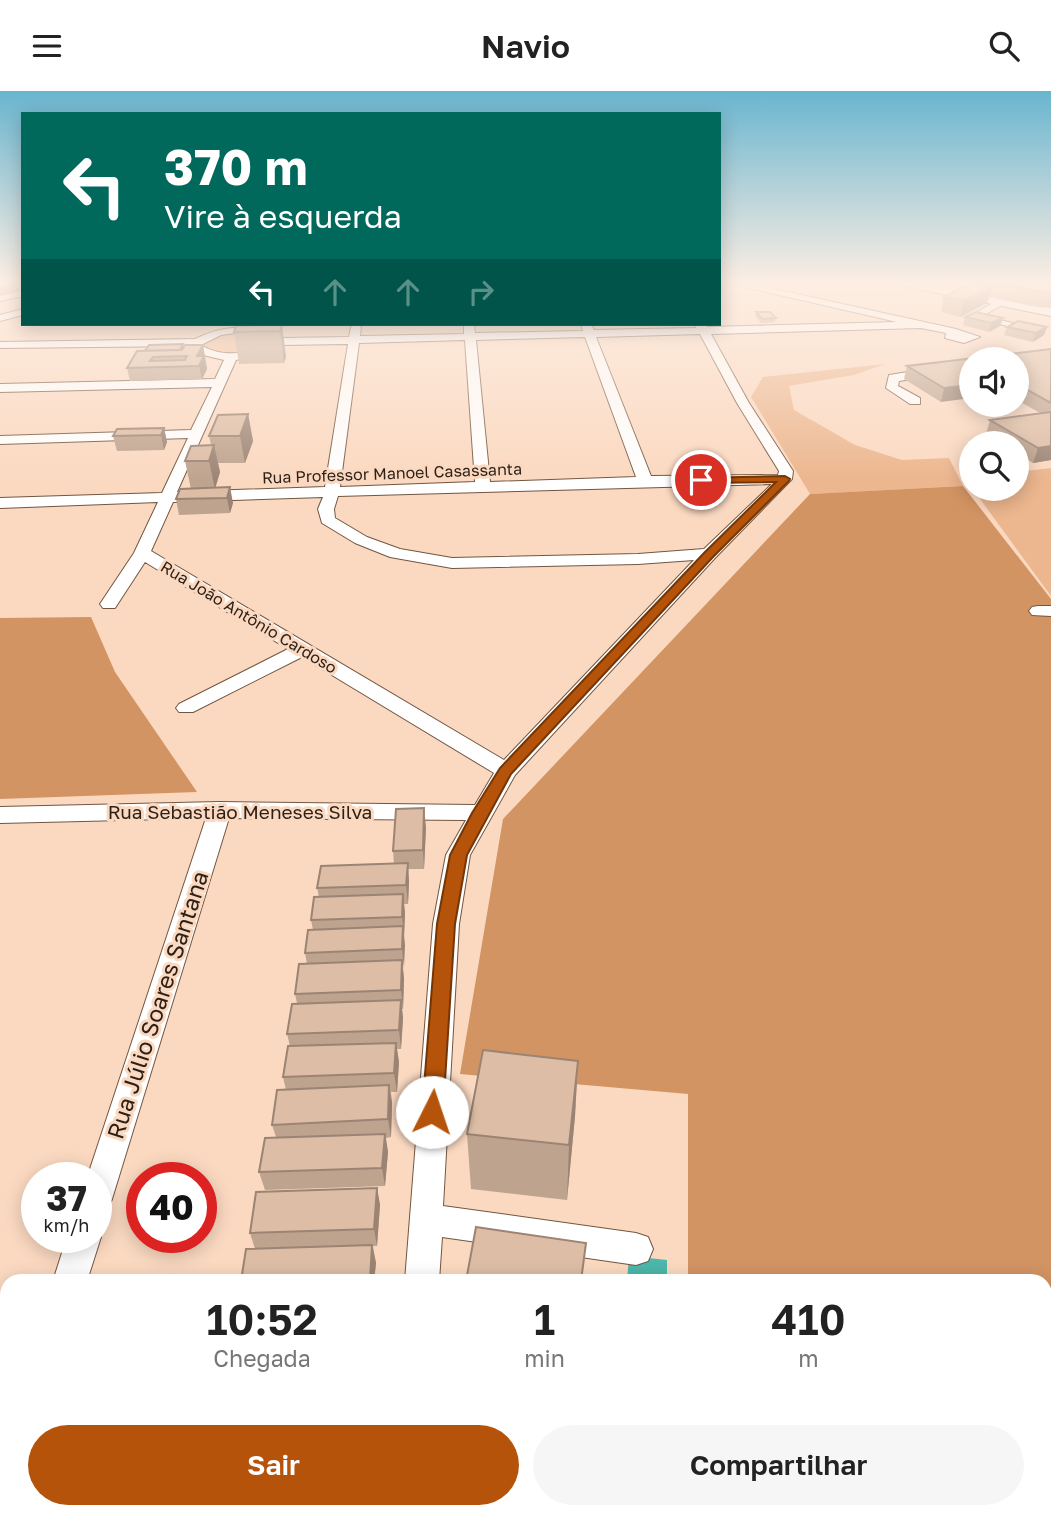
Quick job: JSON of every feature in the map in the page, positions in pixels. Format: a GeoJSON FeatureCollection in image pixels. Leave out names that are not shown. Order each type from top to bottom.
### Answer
{"type":"FeatureCollection","features":[{"type":"Feature","properties":{"kind":"street"},"geometry":{"type":"LineString","coordinates":[[199,349],[206,353],[232,356],[267,349]]}},
{"type":"Feature","properties":{"kind":"street"},"geometry":{"type":"LineString","coordinates":[[354,349],[332,492],[326,509],[328,520],[361,540],[396,553],[452,563],[638,559],[709,554]]}},
{"type":"Feature","properties":{"kind":"street"},"geometry":{"type":"LineString","coordinates":[[472,349],[484,487]]}},
{"type":"Feature","properties":{"kind":"street"},"geometry":{"type":"LineString","coordinates":[[595,349],[645,481]]}},
{"type":"Feature","properties":{"kind":"street"},"geometry":{"type":"LineString","coordinates":[[422,1274],[446,924],[458,855],[506,771],[709,554],[785,479],[786,471],[743,403],[714,349]]}},
{"type":"Feature","properties":{"kind":"street","name":"Rua João Antônio Cardoso"},"geometry":{"type":"LineString","coordinates":[[232,356],[194,434],[142,553],[506,771]]}},
{"type":"Feature","properties":{"kind":"street"},"geometry":{"type":"LineString","coordinates":[[915,401],[892,388],[893,378],[959,368]]}},
{"type":"Feature","properties":{"kind":"street"},"geometry":{"type":"LineString","coordinates":[[0,389],[219,383]]}},
{"type":"Feature","properties":{"kind":"street"},"geometry":{"type":"LineString","coordinates":[[0,440],[194,434]]}},
{"type":"Feature","properties":{"kind":"street","name":"Rua Professor Manoel Casassanta"},"geometry":{"type":"LineString","coordinates":[[0,503],[645,481],[785,479]]}},
{"type":"Feature","properties":{"kind":"street"},"geometry":{"type":"LineString","coordinates":[[109,604],[142,553]]}},
{"type":"Feature","properties":{"kind":"street"},"geometry":{"type":"LineString","coordinates":[[186,708],[302,649]]}},
{"type":"Feature","properties":{"kind":"street","name":"Rua Sebastião Meneses Silva"},"geometry":{"type":"LineString","coordinates":[[0,815],[220,810],[480,813]]}},
{"type":"Feature","properties":{"kind":"street","name":"Rua Júlio Soares Santana"},"geometry":{"type":"LineString","coordinates":[[108,1162],[220,810]]}},
{"type":"Feature","properties":{"kind":"street"},"geometry":{"type":"LineString","coordinates":[[425,1220],[473,1224],[636,1249]]}},
{"type":"Feature","properties":{"kind":"street"},"geometry":{"type":"LineString","coordinates":[[71,1274],[79,1253]]}},
{"type":"Feature","properties":{"kind":"shaded area"},"geometry":{"type":"Polygon","coordinates":[[[204,349],[240,349],[241,353],[223,353],[204,349]]]}},
{"type":"Feature","properties":{"kind":"shaded area"},"geometry":{"type":"Polygon","coordinates":[[[885,364],[854,375],[789,386],[794,410],[855,445],[902,460],[949,458],[959,478],[959,486],[810,494],[751,397],[763,377],[885,364]]]}},
{"type":"Feature","properties":{"kind":"shaded area"},"geometry":{"type":"Polygon","coordinates":[[[1051,468],[1051,596],[982,501],[1029,501],[1029,471],[1051,468]]]}},
{"type":"Feature","properties":{"kind":"shaded area"},"geometry":{"type":"Polygon","coordinates":[[[959,486],[959,501],[975,501],[1051,599],[1051,1274],[688,1274],[688,1094],[460,1074],[503,819],[810,494],[959,486]]]}},
{"type":"Feature","properties":{"kind":"shaded area"},"geometry":{"type":"Polygon","coordinates":[[[91,617],[115,672],[197,792],[0,799],[0,618],[91,617]]]}},
{"type":"Feature","properties":{"kind":"water"},"geometry":{"type":"Polygon","coordinates":[[[629,1256],[667,1260],[667,1274],[628,1274],[629,1256]]]}},
{"type":"Feature","properties":{"kind":"building"},"geometry":{"type":"Polygon","coordinates":[[[147,349],[181,349],[180,350],[145,351],[147,349]]]}},
{"type":"Feature","properties":{"kind":"building"},"geometry":{"type":"Polygon","coordinates":[[[201,349],[197,356],[204,356],[199,366],[127,368],[137,351],[201,349]],[[187,356],[153,357],[150,361],[185,360],[187,356]]]}},
{"type":"Feature","properties":{"kind":"building"},"geometry":{"type":"Polygon","coordinates":[[[1051,349],[1051,403],[1029,391],[1029,352],[1051,349]]]}},
{"type":"Feature","properties":{"kind":"building"},"geometry":{"type":"Polygon","coordinates":[[[959,360],[959,386],[944,388],[907,366],[959,360]]]}},
{"type":"Feature","properties":{"kind":"building"},"geometry":{"type":"Polygon","coordinates":[[[1051,412],[1051,446],[1038,448],[1029,443],[1029,431],[1009,431],[990,420],[1029,417],[1051,412]]]}},
{"type":"Feature","properties":{"kind":"building"},"geometry":{"type":"Polygon","coordinates":[[[248,414],[240,436],[209,436],[218,415],[248,414]]]}},
{"type":"Feature","properties":{"kind":"building"},"geometry":{"type":"Polygon","coordinates":[[[164,428],[161,435],[113,436],[117,429],[164,428]]]}},
{"type":"Feature","properties":{"kind":"building"},"geometry":{"type":"Polygon","coordinates":[[[214,445],[209,461],[185,461],[191,446],[214,445]]]}},
{"type":"Feature","properties":{"kind":"building"},"geometry":{"type":"Polygon","coordinates":[[[230,487],[227,498],[176,499],[180,489],[230,487]]]}},
{"type":"Feature","properties":{"kind":"building"},"geometry":{"type":"Polygon","coordinates":[[[424,808],[423,850],[393,851],[396,809],[424,808]]]}},
{"type":"Feature","properties":{"kind":"building"},"geometry":{"type":"Polygon","coordinates":[[[408,863],[406,885],[317,888],[321,866],[408,863]]]}},
{"type":"Feature","properties":{"kind":"building"},"geometry":{"type":"Polygon","coordinates":[[[403,894],[402,917],[311,920],[314,897],[403,894]]]}},
{"type":"Feature","properties":{"kind":"building"},"geometry":{"type":"Polygon","coordinates":[[[403,926],[402,949],[305,953],[308,930],[403,926]]]}},
{"type":"Feature","properties":{"kind":"building"},"geometry":{"type":"Polygon","coordinates":[[[402,960],[401,990],[295,994],[299,964],[402,960]]]}},
{"type":"Feature","properties":{"kind":"building"},"geometry":{"type":"Polygon","coordinates":[[[401,1000],[399,1030],[287,1034],[292,1004],[401,1000]]]}},
{"type":"Feature","properties":{"kind":"building"},"geometry":{"type":"Polygon","coordinates":[[[396,1043],[394,1073],[283,1077],[288,1046],[396,1043]]]}},
{"type":"Feature","properties":{"kind":"building"},"geometry":{"type":"Polygon","coordinates":[[[483,1050],[578,1061],[569,1145],[467,1134],[483,1050]]]}},
{"type":"Feature","properties":{"kind":"building"},"geometry":{"type":"Polygon","coordinates":[[[389,1085],[388,1119],[272,1125],[277,1090],[389,1085]]]}},
{"type":"Feature","properties":{"kind":"building"},"geometry":{"type":"Polygon","coordinates":[[[385,1134],[382,1168],[259,1172],[265,1138],[385,1134]]]}},
{"type":"Feature","properties":{"kind":"building"},"geometry":{"type":"Polygon","coordinates":[[[377,1188],[374,1229],[250,1233],[256,1192],[377,1188]]]}},
{"type":"Feature","properties":{"kind":"building"},"geometry":{"type":"Polygon","coordinates":[[[476,1227],[586,1243],[582,1274],[467,1274],[476,1227]]]}},
{"type":"Feature","properties":{"kind":"building"},"geometry":{"type":"Polygon","coordinates":[[[372,1245],[370,1274],[242,1274],[246,1249],[372,1245]]]}},
{"type":"Feature","properties":{"kind":"route"},"geometry":{"type":"LineString","coordinates":[[432,1112],[446,924],[458,855],[480,813],[506,771],[709,554],[785,479],[701,480]]}}]}
